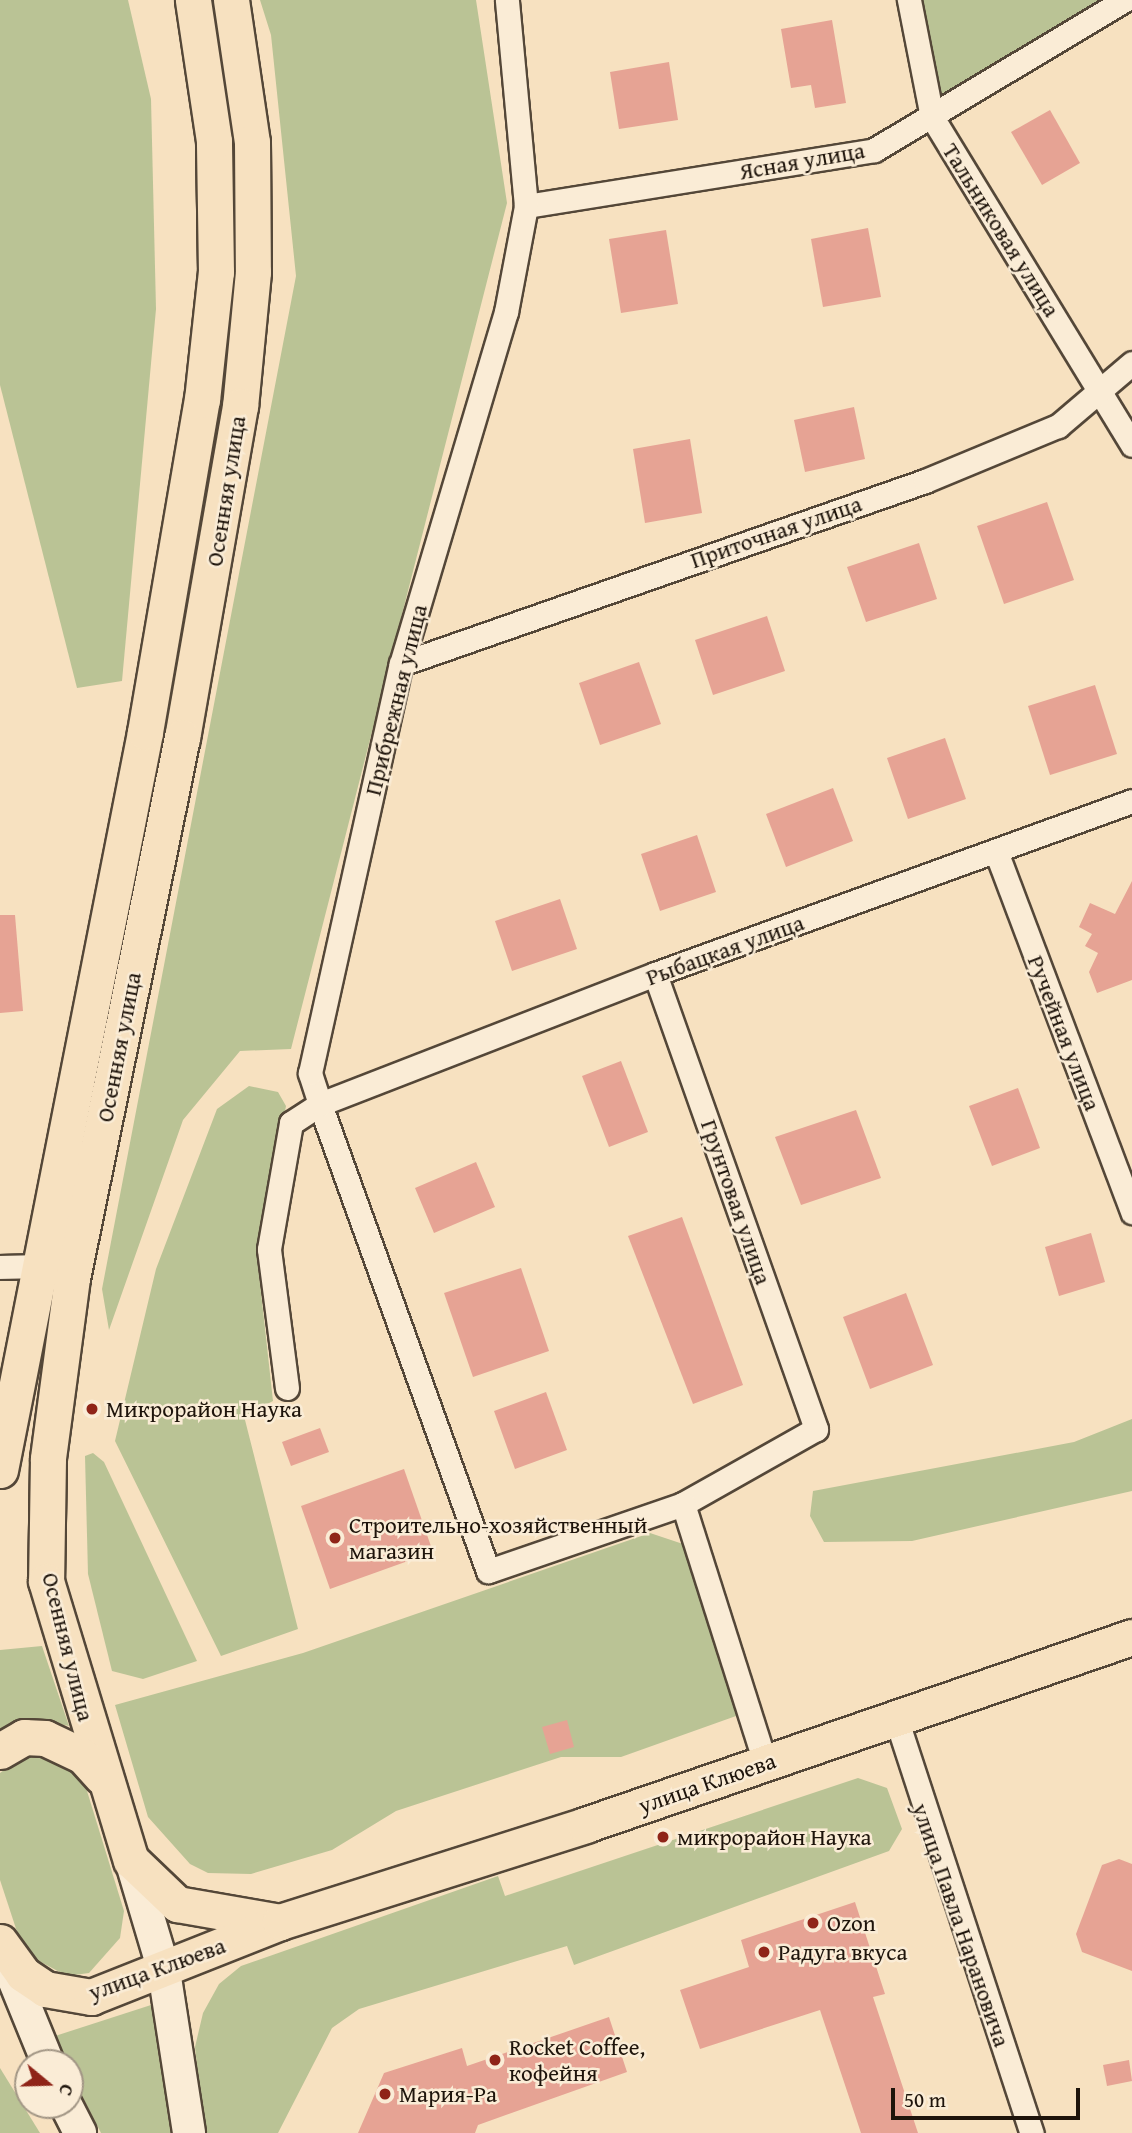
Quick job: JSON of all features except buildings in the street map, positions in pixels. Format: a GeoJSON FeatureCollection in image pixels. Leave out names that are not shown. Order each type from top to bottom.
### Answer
{"type":"FeatureCollection","features":[{"type":"Feature","properties":{"kind":"main road","name":"Осенняя улица"},"geometry":{"type":"LineString","coordinates":[[0,1470],[43,1266],[202,400],[216,272],[214,141],[193,0]]}},
{"type":"Feature","properties":{"kind":"main road","name":"Осенняя улица"},"geometry":{"type":"LineString","coordinates":[[189,2133],[164,1971],[131,1860],[102,1777],[46,1581],[48,1459],[72,1278],[184,723],[240,406],[253,272],[252,142],[231,0]]}},
{"type":"Feature","properties":{"kind":"main road","name":"улица Клюева"},"geometry":{"type":"LineString","coordinates":[[2,1948],[23,1974],[67,1998],[90,1997],[164,1971],[280,1922],[765,1763],[895,1716],[1132,1637]]}},
{"type":"Feature","properties":{"kind":"main road"},"geometry":{"type":"LineString","coordinates":[[0,1752],[24,1737],[44,1738],[83,1756],[102,1777]]}},
{"type":"Feature","properties":{"kind":"main road","name":"улица Клюева"},"geometry":{"type":"LineString","coordinates":[[131,1860],[177,1905],[280,1922]]}},
{"type":"Feature","properties":{"kind":"main road"},"geometry":{"type":"LineString","coordinates":[[2,1948],[42,2049]]}},
{"type":"Feature","properties":{"kind":"street","name":"Прибрежная улица"},"geometry":{"type":"LineString","coordinates":[[507,0],[526,206],[506,312],[401,664],[310,1073],[488,1571],[682,1504]]}},
{"type":"Feature","properties":{"kind":"street","name":"Тальниковая улица"},"geometry":{"type":"LineString","coordinates":[[909,0],[932,117],[1132,445]]}},
{"type":"Feature","properties":{"kind":"street","name":"Ясная улица"},"geometry":{"type":"LineString","coordinates":[[526,206],[874,149],[1125,0]]}},
{"type":"Feature","properties":{"kind":"street","name":"Приточная улица"},"geometry":{"type":"LineString","coordinates":[[401,664],[925,481],[1058,426],[1132,363]]}},
{"type":"Feature","properties":{"kind":"street","name":"Рыбацкая улица"},"geometry":{"type":"LineString","coordinates":[[320,1104],[655,974],[997,854],[1132,800]]}},
{"type":"Feature","properties":{"kind":"street","name":"Ручейная улица"},"geometry":{"type":"LineString","coordinates":[[997,854],[1132,1212]]}},
{"type":"Feature","properties":{"kind":"street","name":"Грунтовая улица"},"geometry":{"type":"LineString","coordinates":[[655,974],[816,1429],[682,1504]]}},
{"type":"Feature","properties":{"kind":"street"},"geometry":{"type":"LineString","coordinates":[[286,1388],[269,1250],[291,1123],[320,1104]]}},
{"type":"Feature","properties":{"kind":"street"},"geometry":{"type":"LineString","coordinates":[[0,1267],[43,1266]]}},
{"type":"Feature","properties":{"kind":"street"},"geometry":{"type":"LineString","coordinates":[[682,1504],[765,1763]]}},
{"type":"Feature","properties":{"kind":"street","name":"улица Павла Нарановича"},"geometry":{"type":"LineString","coordinates":[[895,1716],[1032,2133]]}},
{"type":"Feature","properties":{"kind":"green space"},"geometry":{"type":"Polygon","coordinates":[[[0,0],[128,0],[151,99],[156,309],[122,681],[77,688],[0,385],[0,0]]]}},
{"type":"Feature","properties":{"kind":"green space"},"geometry":{"type":"Polygon","coordinates":[[[260,0],[476,0],[507,203],[291,1049],[240,1051],[183,1120],[109,1330],[102,1289],[296,276],[271,35],[260,0]]]}},
{"type":"Feature","properties":{"kind":"green space"},"geometry":{"type":"Polygon","coordinates":[[[919,0],[1106,0],[938,104],[919,0]]]}},
{"type":"Feature","properties":{"kind":"green space"},"geometry":{"type":"Polygon","coordinates":[[[249,1086],[278,1092],[286,1106],[257,1256],[273,1401],[244,1416],[298,1629],[221,1656],[115,1441],[156,1269],[217,1109],[249,1086]]]}},
{"type":"Feature","properties":{"kind":"green space"},"geometry":{"type":"Polygon","coordinates":[[[1132,1419],[1132,1491],[912,1541],[824,1542],[810,1516],[813,1491],[1074,1442],[1132,1419]]]}},
{"type":"Feature","properties":{"kind":"green space"},"geometry":{"type":"Polygon","coordinates":[[[93,1453],[104,1462],[197,1661],[143,1679],[112,1671],[88,1574],[85,1456],[93,1453]]]}},
{"type":"Feature","properties":{"kind":"green space"},"geometry":{"type":"Polygon","coordinates":[[[650,1533],[686,1545],[738,1699],[736,1716],[621,1757],[561,1757],[396,1811],[332,1850],[251,1874],[208,1873],[190,1864],[148,1817],[115,1705],[303,1653],[650,1533]]]}},
{"type":"Feature","properties":{"kind":"green space"},"geometry":{"type":"Polygon","coordinates":[[[42,1646],[69,1726],[46,1721],[0,1729],[0,1650],[42,1646]]]}},
{"type":"Feature","properties":{"kind":"green space"},"geometry":{"type":"Polygon","coordinates":[[[47,1752],[83,1778],[124,1911],[120,1938],[89,1973],[67,1976],[24,1953],[0,1880],[0,1773],[26,1754],[47,1752]]]}},
{"type":"Feature","properties":{"kind":"green space"},"geometry":{"type":"Polygon","coordinates":[[[858,1778],[887,1788],[902,1829],[889,1851],[574,1965],[567,1946],[359,2009],[332,2028],[278,2133],[204,2133],[195,2047],[203,2013],[219,1984],[241,1966],[498,1876],[505,1896],[858,1778]]]}},
{"type":"Feature","properties":{"kind":"green space"},"geometry":{"type":"Polygon","coordinates":[[[151,2005],[171,2133],[101,2133],[84,2100],[84,2049],[58,2049],[52,2037],[151,2005]]]}},
{"type":"Feature","properties":{"kind":"green space"},"geometry":{"type":"Polygon","coordinates":[[[0,2068],[14,2091],[14,2119],[31,2119],[40,2133],[0,2133],[0,2068]]]}},
{"type":"Feature","properties":{"kind":"place","name":"Микрорайон Наука"},"geometry":{"type":"Point","coordinates":[92,1409]}},
{"type":"Feature","properties":{"kind":"place","name":"Строительно-хозяйственный магазин"},"geometry":{"type":"Point","coordinates":[335,1538]}},
{"type":"Feature","properties":{"kind":"place","name":"микрорайон Наука"},"geometry":{"type":"Point","coordinates":[663,1837]}},
{"type":"Feature","properties":{"kind":"place","name":"Ozon"},"geometry":{"type":"Point","coordinates":[813,1923]}},
{"type":"Feature","properties":{"kind":"place","name":"Радуга вкуса"},"geometry":{"type":"Point","coordinates":[764,1952]}},
{"type":"Feature","properties":{"kind":"place","name":"Rocket Coffee, кофейня"},"geometry":{"type":"Point","coordinates":[495,2060]}},
{"type":"Feature","properties":{"kind":"place","name":"Мария-Ра"},"geometry":{"type":"Point","coordinates":[385,2094]}}]}
